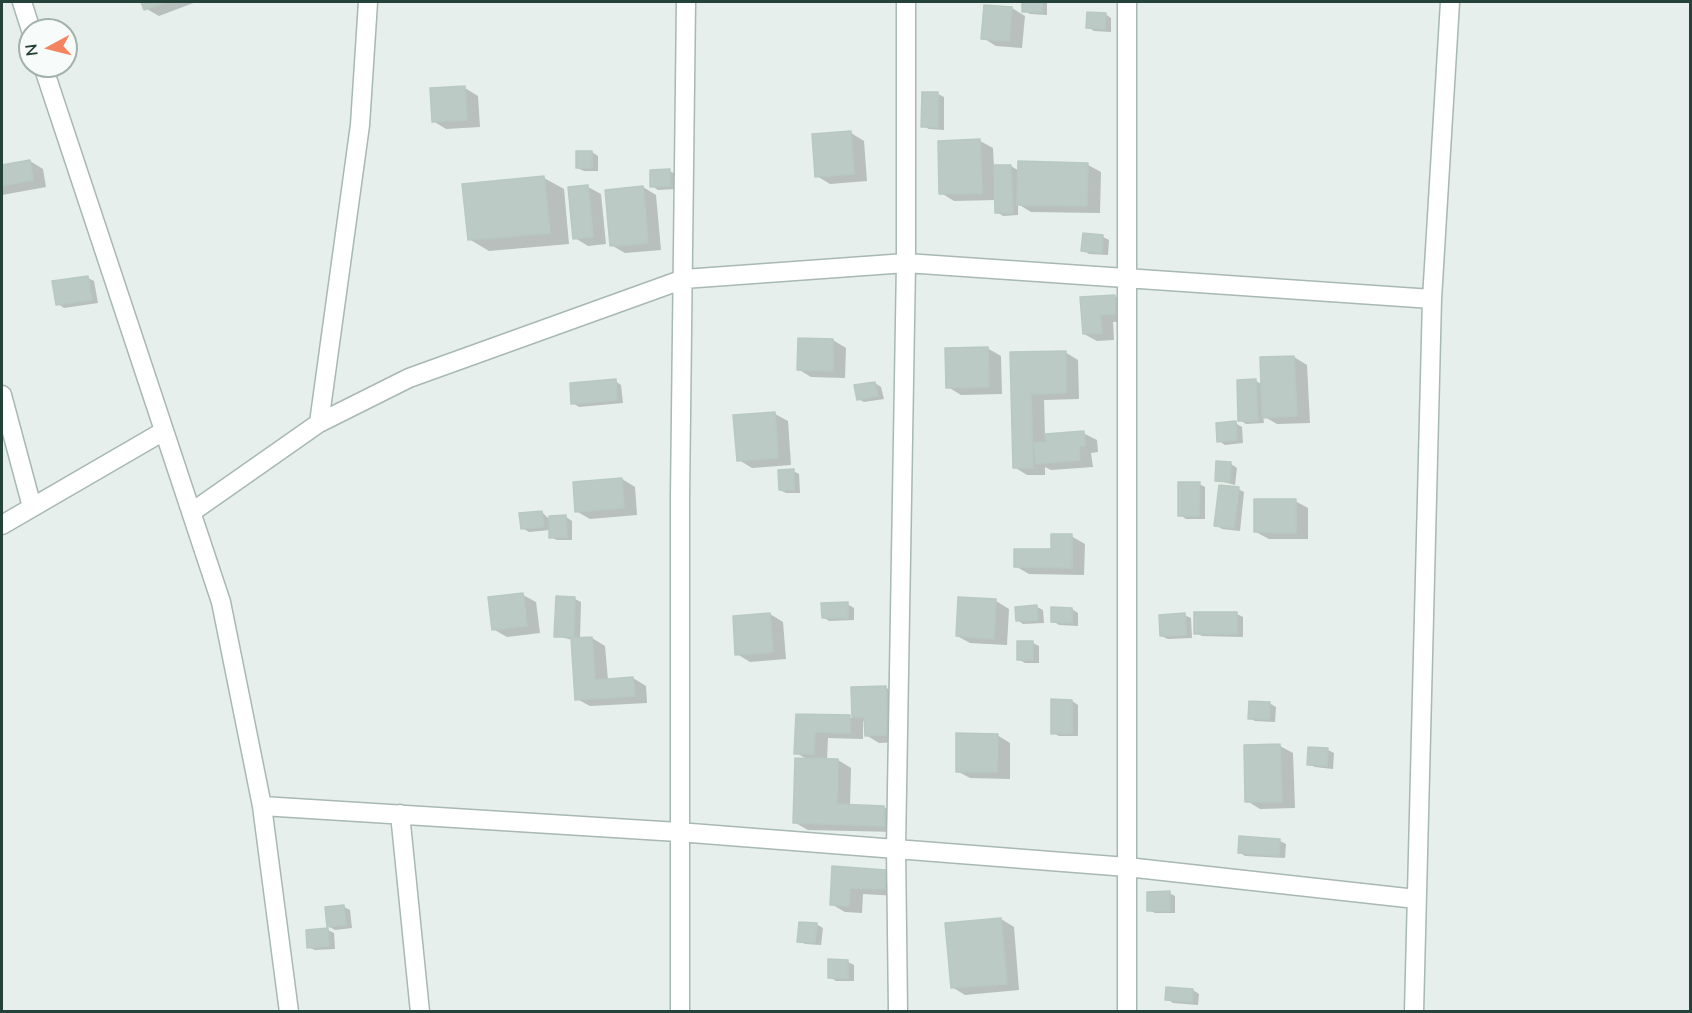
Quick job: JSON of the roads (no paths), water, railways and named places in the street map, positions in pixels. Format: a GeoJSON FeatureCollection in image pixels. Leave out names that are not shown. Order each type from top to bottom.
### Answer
{"type":"FeatureCollection","features":[{"type":"Feature","properties":{"kind":"street"},"geometry":{"type":"LineString","coordinates":[[21,2],[27,18]]}},
{"type":"Feature","properties":{"kind":"street"},"geometry":{"type":"LineString","coordinates":[[319,423],[360,125],[368,2]]}},
{"type":"Feature","properties":{"kind":"street"},"geometry":{"type":"LineString","coordinates":[[680,1011],[678,832],[686,2]]}},
{"type":"Feature","properties":{"kind":"street"},"geometry":{"type":"LineString","coordinates":[[898,1011],[896,849],[906,263],[906,2]]}},
{"type":"Feature","properties":{"kind":"street"},"geometry":{"type":"LineString","coordinates":[[1127,2],[1127,1011]]}},
{"type":"Feature","properties":{"kind":"street"},"geometry":{"type":"LineString","coordinates":[[1414,1011],[1432,299],[1450,2]]}},
{"type":"Feature","properties":{"kind":"street"},"geometry":{"type":"LineString","coordinates":[[47,78],[221,602],[262,806],[289,1011]]}},
{"type":"Feature","properties":{"kind":"street"},"geometry":{"type":"LineString","coordinates":[[192,512],[319,423],[409,378],[684,279],[906,263],[1126,280],[1432,299]]}},
{"type":"Feature","properties":{"kind":"street"},"geometry":{"type":"LineString","coordinates":[[2,395],[32,507]]}},
{"type":"Feature","properties":{"kind":"street"},"geometry":{"type":"LineString","coordinates":[[2,525],[164,431]]}},
{"type":"Feature","properties":{"kind":"street"},"geometry":{"type":"LineString","coordinates":[[262,806],[678,832],[1127,867],[1416,899]]}},
{"type":"Feature","properties":{"kind":"street"},"geometry":{"type":"LineString","coordinates":[[400,814],[420,1011]]}}]}
